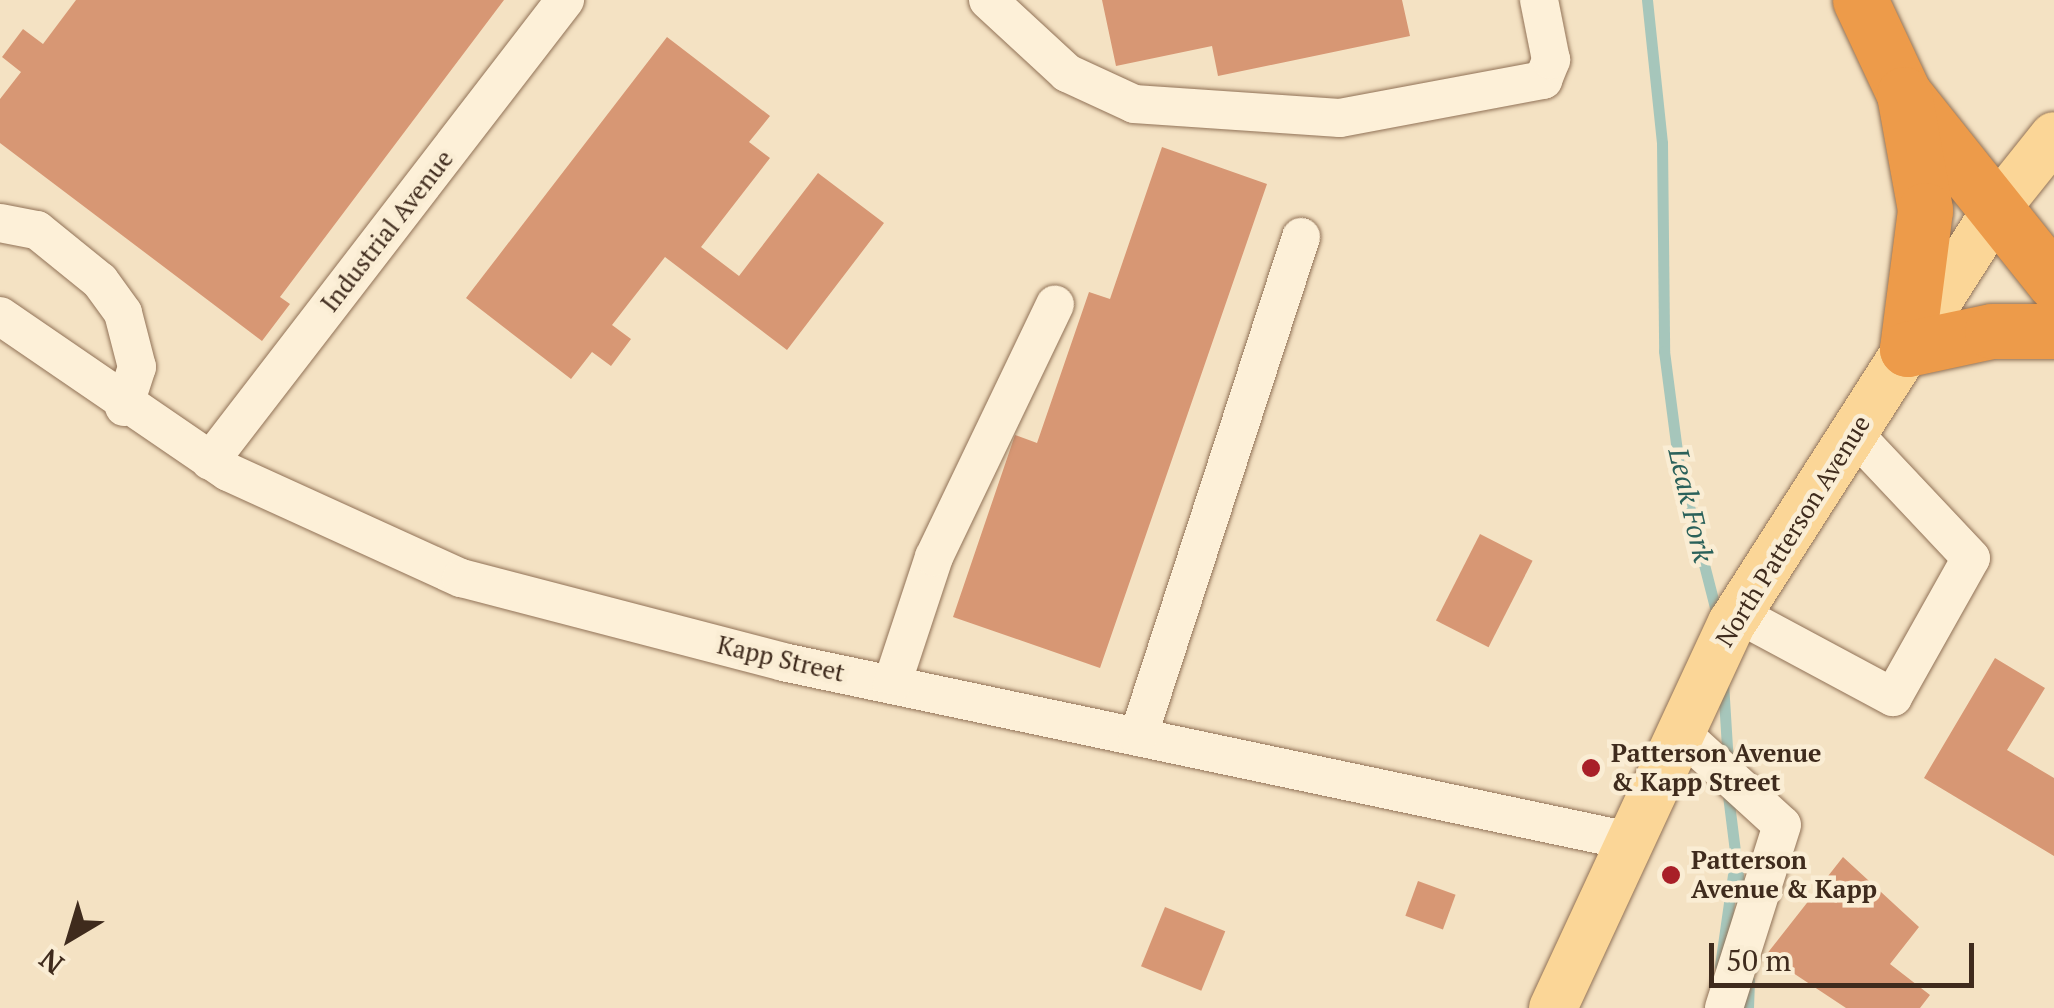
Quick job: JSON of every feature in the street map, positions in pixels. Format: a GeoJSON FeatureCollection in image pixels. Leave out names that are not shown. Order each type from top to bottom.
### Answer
{"type":"FeatureCollection","features":[{"type":"Feature","properties":{"kind":"highway"},"geometry":{"type":"LineString","coordinates":[[1860,0],[1904,94],[1925,210],[1907,348],[1992,331],[2054,331]]}},
{"type":"Feature","properties":{"kind":"highway"},"geometry":{"type":"LineString","coordinates":[[1904,94],[1999,205],[2054,282]]}},
{"type":"Feature","properties":{"kind":"main road","name":"North Patterson Avenue"},"geometry":{"type":"LineString","coordinates":[[1565,1002],[1625,840],[1738,614],[1999,205],[2054,136]]}},
{"type":"Feature","properties":{"kind":"street","name":"Industrial Avenue"},"geometry":{"type":"LineString","coordinates":[[210,462],[565,0]]}},
{"type":"Feature","properties":{"kind":"street"},"geometry":{"type":"LineString","coordinates":[[988,0],[1067,73],[1134,104],[1340,118],[1543,80],[1551,60],[1539,0]]}},
{"type":"Feature","properties":{"kind":"street"},"geometry":{"type":"LineString","coordinates":[[0,223],[38,230],[100,281],[123,313],[137,368],[124,407]]}},
{"type":"Feature","properties":{"kind":"street"},"geometry":{"type":"LineString","coordinates":[[1138,737],[1301,236]]}},
{"type":"Feature","properties":{"kind":"street"},"geometry":{"type":"LineString","coordinates":[[892,684],[934,557],[1054,305]]}},
{"type":"Feature","properties":{"kind":"street","name":"Kapp Street"},"geometry":{"type":"LineString","coordinates":[[0,316],[124,407],[210,462],[461,578],[892,684],[1625,840]]}},
{"type":"Feature","properties":{"kind":"street"},"geometry":{"type":"LineString","coordinates":[[1738,614],[1893,697],[1971,558],[1853,433]]}},
{"type":"Feature","properties":{"kind":"street"},"geometry":{"type":"LineString","coordinates":[[1679,731],[1782,825],[1724,1008]]}},
{"type":"Feature","properties":{"kind":"building"},"geometry":{"type":"Polygon","coordinates":[[[76,0],[504,0],[280,297],[290,304],[262,341],[0,143],[0,99],[21,72],[2,57],[23,29],[43,44],[76,0]]]}},
{"type":"Feature","properties":{"kind":"building"},"geometry":{"type":"Polygon","coordinates":[[[1102,0],[1402,0],[1410,36],[1218,76],[1212,46],[1116,66],[1102,0]]]}},
{"type":"Feature","properties":{"kind":"building"},"geometry":{"type":"Polygon","coordinates":[[[667,37],[770,116],[749,142],[770,158],[701,247],[739,276],[818,173],[884,223],[787,350],[665,257],[612,325],[631,339],[611,366],[592,352],[571,379],[466,298],[667,37]]]}},
{"type":"Feature","properties":{"kind":"building"},"geometry":{"type":"Polygon","coordinates":[[[1162,147],[1267,184],[1100,668],[953,617],[1015,435],[1037,443],[1089,292],[1110,299],[1162,147]]]}},
{"type":"Feature","properties":{"kind":"building"},"geometry":{"type":"Polygon","coordinates":[[[1480,534],[1533,561],[1489,647],[1436,620],[1480,534]]]}},
{"type":"Feature","properties":{"kind":"building"},"geometry":{"type":"Polygon","coordinates":[[[1995,658],[2045,688],[2007,750],[2054,778],[2054,856],[1924,778],[1995,658]]]}},
{"type":"Feature","properties":{"kind":"building"},"geometry":{"type":"Polygon","coordinates":[[[1843,857],[1919,927],[1890,964],[1930,995],[1920,1008],[1846,1008],[1766,955],[1843,857]]]}},
{"type":"Feature","properties":{"kind":"building"},"geometry":{"type":"Polygon","coordinates":[[[1418,881],[1456,895],[1443,929],[1405,916],[1418,881]]]}},
{"type":"Feature","properties":{"kind":"building"},"geometry":{"type":"Polygon","coordinates":[[[1165,907],[1225,931],[1201,991],[1141,966],[1165,907]]]}},
{"type":"Feature","properties":{"kind":"waterway","name":"Leak Fork"},"geometry":{"type":"LineString","coordinates":[[1647,0],[1662,143],[1664,351],[1679,467],[1718,619]]}},
{"type":"Feature","properties":{"kind":"waterway","name":"Leak Fork"},"geometry":{"type":"LineString","coordinates":[[1723,682],[1728,763]]}},
{"type":"Feature","properties":{"kind":"waterway","name":"Leak Fork"},"geometry":{"type":"LineString","coordinates":[[1727,787],[1742,907]]}},
{"type":"Feature","properties":{"kind":"waterway"},"geometry":{"type":"LineString","coordinates":[[1720,966],[1733,875]]}},
{"type":"Feature","properties":{"kind":"waterway","name":"Leak Fork"},"geometry":{"type":"LineString","coordinates":[[1748,1008],[1749,980]]}},
{"type":"Feature","properties":{"kind":"place","name":"Patterson Avenue & Kapp Street"},"geometry":{"type":"Point","coordinates":[1591,768]}},
{"type":"Feature","properties":{"kind":"place","name":"Patterson Avenue & Kapp"},"geometry":{"type":"Point","coordinates":[1671,875]}}]}
